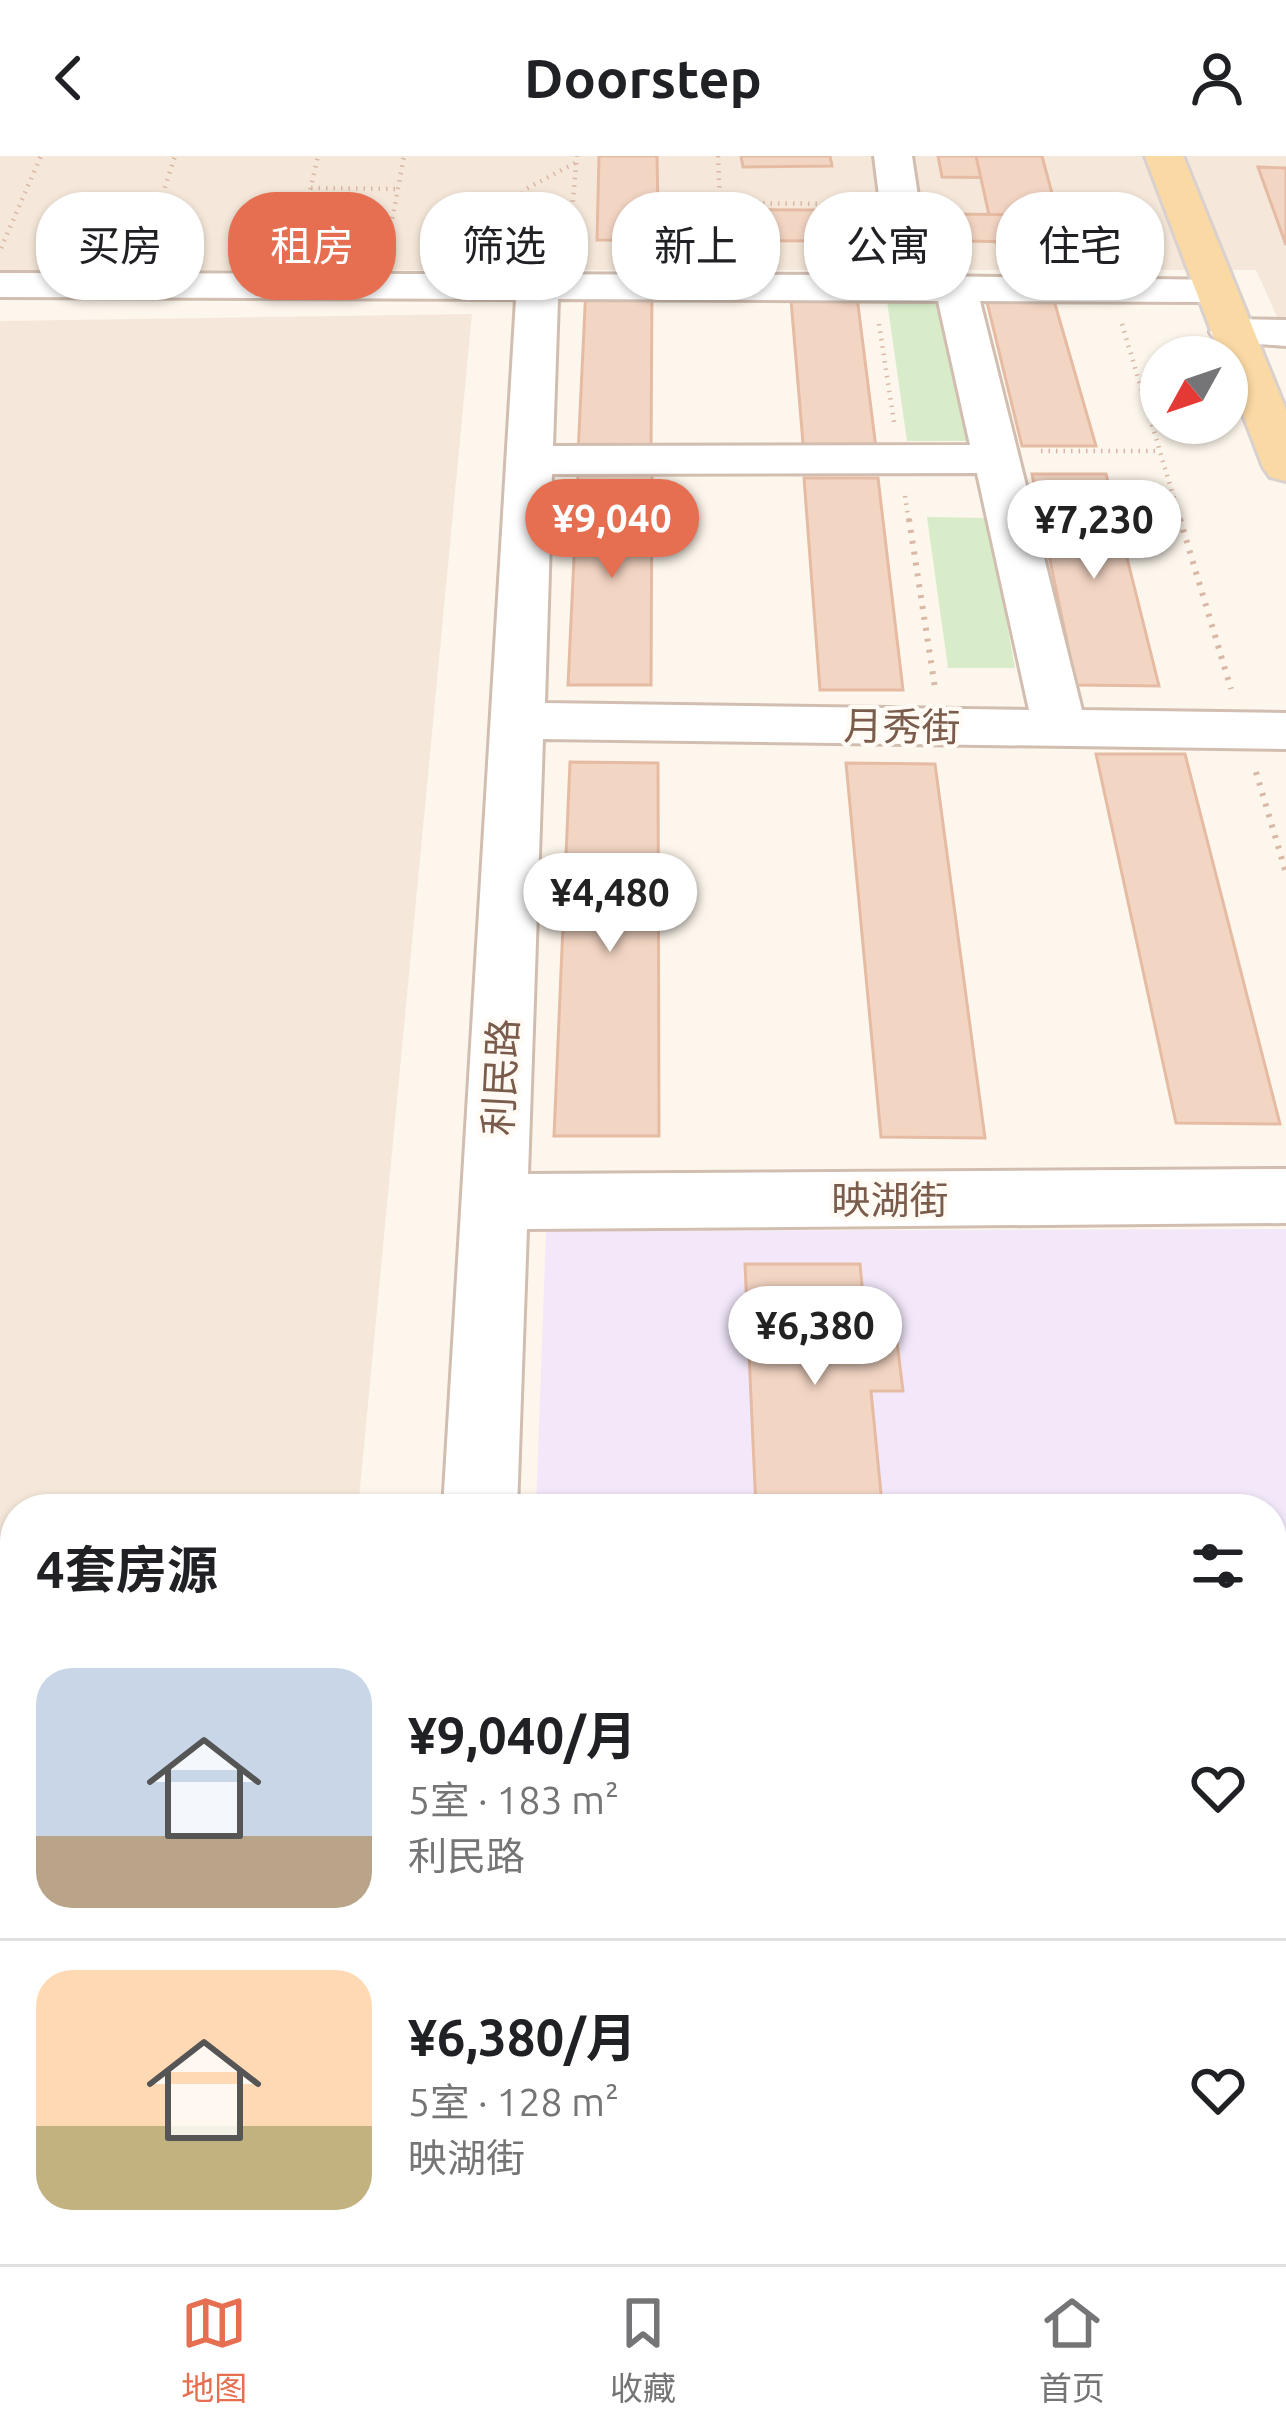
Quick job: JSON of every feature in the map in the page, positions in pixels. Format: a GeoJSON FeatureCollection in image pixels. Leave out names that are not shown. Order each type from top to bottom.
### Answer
{"type":"FeatureCollection","features":[{"type":"Feature","properties":{"kind":"main road"},"geometry":{"type":"LineString","coordinates":[[1164,156],[1286,467]]}},
{"type":"Feature","properties":{"kind":"street"},"geometry":{"type":"LineString","coordinates":[[892,156],[898,192]]}},
{"type":"Feature","properties":{"kind":"street"},"geometry":{"type":"LineString","coordinates":[[588,274],[804,283]]}},
{"type":"Feature","properties":{"kind":"street"},"geometry":{"type":"LineString","coordinates":[[0,285],[36,285]]}},
{"type":"Feature","properties":{"kind":"street"},"geometry":{"type":"LineString","coordinates":[[1164,289],[1213,289]]}},
{"type":"Feature","properties":{"kind":"street","name":"利民路"},"geometry":{"type":"LineString","coordinates":[[481,1494],[530,460],[553,300]]}},
{"type":"Feature","properties":{"kind":"street"},"geometry":{"type":"LineString","coordinates":[[920,300],[995,455],[1060,728]]}},
{"type":"Feature","properties":{"kind":"street"},"geometry":{"type":"LineString","coordinates":[[1232,332],[1286,333]]}},
{"type":"Feature","properties":{"kind":"street"},"geometry":{"type":"LineString","coordinates":[[530,460],[995,455]]}},
{"type":"Feature","properties":{"kind":"street","name":"月秀街"},"geometry":{"type":"LineString","coordinates":[[517,722],[1265,731]]}},
{"type":"Feature","properties":{"kind":"street","name":"映湖街"},"geometry":{"type":"LineString","coordinates":[[494,1202],[1286,1196]]}},
{"type":"Feature","properties":{"kind":"path"},"geometry":{"type":"LineString","coordinates":[[0,250],[41,156]]}},
{"type":"Feature","properties":{"kind":"path"},"geometry":{"type":"LineString","coordinates":[[163,192],[175,156]]}},
{"type":"Feature","properties":{"kind":"path"},"geometry":{"type":"LineString","coordinates":[[310,192],[318,156]]}},
{"type":"Feature","properties":{"kind":"path"},"geometry":{"type":"LineString","coordinates":[[396,201],[404,156]]}},
{"type":"Feature","properties":{"kind":"path"},"geometry":{"type":"LineString","coordinates":[[718,156],[720,203],[804,204]]}},
{"type":"Feature","properties":{"kind":"path"},"geometry":{"type":"LineString","coordinates":[[571,192],[577,159]]}},
{"type":"Feature","properties":{"kind":"path"},"geometry":{"type":"LineString","coordinates":[[523,192],[577,159]]}},
{"type":"Feature","properties":{"kind":"path"},"geometry":{"type":"LineString","coordinates":[[311,188],[398,190]]}},
{"type":"Feature","properties":{"kind":"path"},"geometry":{"type":"LineString","coordinates":[[913,300],[899,459],[940,727]]}},
{"type":"Feature","properties":{"kind":"path"},"geometry":{"type":"LineString","coordinates":[[1115,300],[1160,451],[1265,731],[1286,873]]}},
{"type":"Feature","properties":{"kind":"path"},"geometry":{"type":"LineString","coordinates":[[995,455],[1160,451]]}},
{"type":"Feature","properties":{"kind":"shaded area"},"geometry":{"type":"Polygon","coordinates":[[[0,156],[1286,156],[1286,337],[1256,270],[1164,270],[1164,192],[996,192],[996,270],[972,270],[972,192],[804,192],[804,270],[780,270],[780,192],[612,192],[612,270],[588,270],[588,192],[420,192],[420,270],[396,270],[396,192],[228,192],[228,270],[204,270],[204,192],[36,192],[36,270],[0,270],[0,156]]]}},
{"type":"Feature","properties":{"kind":"shaded area"},"geometry":{"type":"Polygon","coordinates":[[[472,314],[359,1494],[0,1494],[0,321],[472,314]]]}},
{"type":"Feature","properties":{"kind":"shaded area"},"geometry":{"type":"Polygon","coordinates":[[[1286,1229],[1286,1494],[881,1494],[871,1391],[902,1391],[866,1328],[859,1264],[745,1264],[755,1494],[537,1494],[546,1231],[1286,1229]]]}},
{"type":"Feature","properties":{"kind":"green space"},"geometry":{"type":"Polygon","coordinates":[[[887,301],[948,301],[973,441],[907,441],[887,301]]]}},
{"type":"Feature","properties":{"kind":"green space"},"geometry":{"type":"Polygon","coordinates":[[[927,517],[988,518],[1015,668],[948,668],[927,517]]]}},
{"type":"Feature","properties":{"kind":"building"},"geometry":{"type":"Polygon","coordinates":[[[599,156],[657,156],[658,192],[612,192],[612,240],[597,240],[599,156]]]}},
{"type":"Feature","properties":{"kind":"building"},"geometry":{"type":"Polygon","coordinates":[[[741,156],[830,156],[832,166],[743,167],[741,156]]]}},
{"type":"Feature","properties":{"kind":"building"},"geometry":{"type":"Polygon","coordinates":[[[938,156],[1020,156],[1025,178],[942,177],[938,156]]]}},
{"type":"Feature","properties":{"kind":"building"},"geometry":{"type":"Polygon","coordinates":[[[976,156],[1042,156],[1052,192],[996,192],[995,242],[976,156]]]}},
{"type":"Feature","properties":{"kind":"building"},"geometry":{"type":"Polygon","coordinates":[[[1258,167],[1286,168],[1286,245],[1258,167]]]}},
{"type":"Feature","properties":{"kind":"building"},"geometry":{"type":"Polygon","coordinates":[[[780,210],[804,210],[804,241],[780,241],[780,210]]]}},
{"type":"Feature","properties":{"kind":"building"},"geometry":{"type":"Polygon","coordinates":[[[972,214],[996,215],[996,241],[972,241],[972,214]]]}},
{"type":"Feature","properties":{"kind":"building"},"geometry":{"type":"Polygon","coordinates":[[[588,287],[612,287],[612,300],[652,300],[651,454],[578,454],[588,287]]]}},
{"type":"Feature","properties":{"kind":"building"},"geometry":{"type":"Polygon","coordinates":[[[790,288],[804,288],[804,300],[857,300],[877,456],[804,455],[790,288]]]}},
{"type":"Feature","properties":{"kind":"building"},"geometry":{"type":"Polygon","coordinates":[[[986,298],[1054,300],[1096,446],[1022,446],[986,298]]]}},
{"type":"Feature","properties":{"kind":"building"},"geometry":{"type":"Polygon","coordinates":[[[578,473],[652,474],[651,685],[568,685],[578,473]]]}},
{"type":"Feature","properties":{"kind":"building"},"geometry":{"type":"Polygon","coordinates":[[[1032,474],[1106,474],[1159,686],[1076,685],[1032,474]]]}},
{"type":"Feature","properties":{"kind":"building"},"geometry":{"type":"Polygon","coordinates":[[[804,478],[878,478],[903,690],[820,690],[804,478]]]}},
{"type":"Feature","properties":{"kind":"building"},"geometry":{"type":"Polygon","coordinates":[[[1096,754],[1185,754],[1280,1124],[1176,1123],[1096,754]]]}},
{"type":"Feature","properties":{"kind":"building"},"geometry":{"type":"Polygon","coordinates":[[[570,762],[658,763],[659,1136],[554,1136],[570,762]]]}},
{"type":"Feature","properties":{"kind":"building"},"geometry":{"type":"Polygon","coordinates":[[[846,763],[935,764],[985,1138],[881,1137],[846,763]]]}},
{"type":"Feature","properties":{"kind":"building"},"geometry":{"type":"Polygon","coordinates":[[[745,1264],[860,1264],[866,1328],[897,1342],[903,1391],[871,1391],[881,1494],[755,1494],[745,1264]]]}}]}
